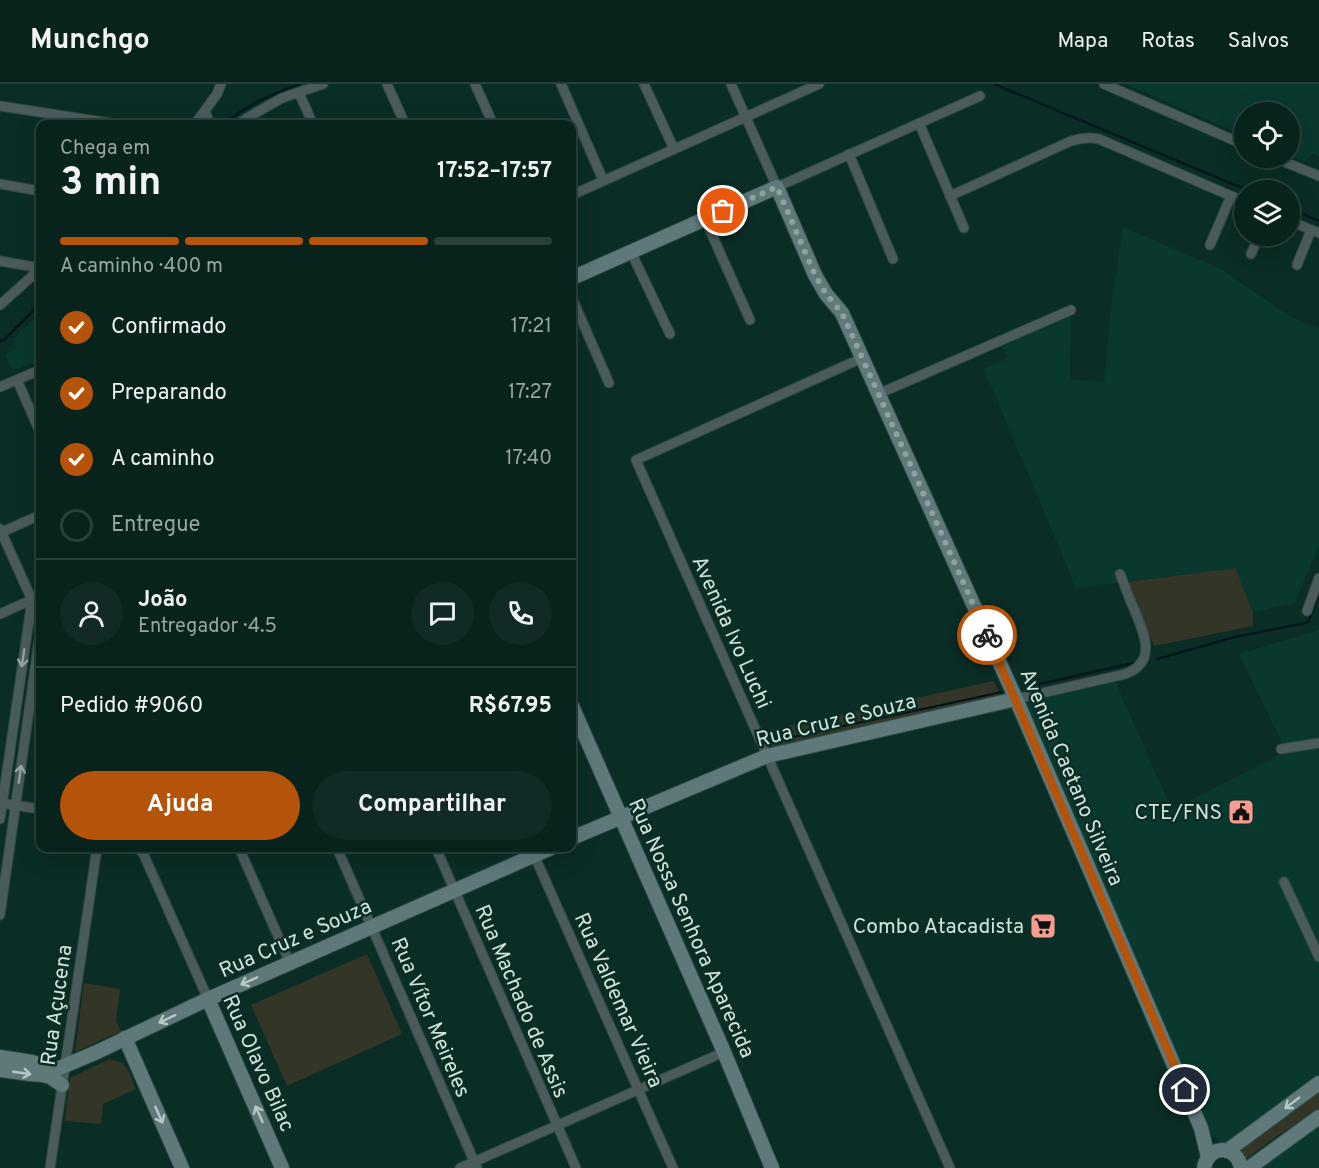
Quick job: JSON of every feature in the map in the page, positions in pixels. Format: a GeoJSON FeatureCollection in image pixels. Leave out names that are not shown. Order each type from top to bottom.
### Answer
{"type":"FeatureCollection","features":[{"type":"Feature","properties":{"kind":"main road"},"geometry":{"type":"LineString","coordinates":[[576,276],[777,187]]}},
{"type":"Feature","properties":{"kind":"main road","name":"Avenida Caetano Silveira"},"geometry":{"type":"LineString","coordinates":[[777,187],[818,281],[842,313],[1016,699],[1201,1128],[1205,1165]]}},
{"type":"Feature","properties":{"kind":"main road","name":"Rua Cruz e Souza"},"geometry":{"type":"LineString","coordinates":[[576,836],[767,756],[1016,699]]}},
{"type":"Feature","properties":{"kind":"main road","name":"Rua Nossa Senhora Aparecida"},"geometry":{"type":"LineString","coordinates":[[576,715],[724,1052],[772,1168]]}},
{"type":"Feature","properties":{"kind":"main road","name":"Rua Cruz e Souza"},"geometry":{"type":"LineString","coordinates":[[43,1075],[455,890],[531,852]]}},
{"type":"Feature","properties":{"kind":"main road","name":"Rua Olavo Bilac"},"geometry":{"type":"LineString","coordinates":[[208,999],[282,1168]]}},
{"type":"Feature","properties":{"kind":"main road"},"geometry":{"type":"LineString","coordinates":[[125,1038],[182,1168]]}},
{"type":"Feature","properties":{"kind":"main road"},"geometry":{"type":"LineString","coordinates":[[99,1050],[118,1053],[136,1063]]}},
{"type":"Feature","properties":{"kind":"main road"},"geometry":{"type":"LineString","coordinates":[[0,1057],[61,1067]]}},
{"type":"Feature","properties":{"kind":"main road"},"geometry":{"type":"LineString","coordinates":[[0,1070],[43,1075],[57,1080],[62,1085]]}},
{"type":"Feature","properties":{"kind":"main road"},"geometry":{"type":"LineString","coordinates":[[1205,1165],[1212,1153],[1224,1150],[1319,1083]]}},
{"type":"Feature","properties":{"kind":"main road"},"geometry":{"type":"LineString","coordinates":[[1249,1168],[1319,1117]]}},
{"type":"Feature","properties":{"kind":"main road","name":"Avenida Caetano Silveira"},"geometry":{"type":"LineString","coordinates":[[1201,1128],[1224,1150],[1237,1157],[1241,1168]]}},
{"type":"Feature","properties":{"kind":"street"},"geometry":{"type":"LineString","coordinates":[[198,120],[217,94],[221,84]]}},
{"type":"Feature","properties":{"kind":"street"},"geometry":{"type":"LineString","coordinates":[[244,120],[282,98],[323,84]]}},
{"type":"Feature","properties":{"kind":"street"},"geometry":{"type":"LineString","coordinates":[[387,84],[403,120]]}},
{"type":"Feature","properties":{"kind":"street"},"geometry":{"type":"LineString","coordinates":[[474,84],[491,120]]}},
{"type":"Feature","properties":{"kind":"street"},"geometry":{"type":"LineString","coordinates":[[561,84],[603,180]]}},
{"type":"Feature","properties":{"kind":"street"},"geometry":{"type":"LineString","coordinates":[[644,84],[674,149]]}},
{"type":"Feature","properties":{"kind":"street"},"geometry":{"type":"LineString","coordinates":[[731,84],[777,187],[980,96]]}},
{"type":"Feature","properties":{"kind":"street"},"geometry":{"type":"LineString","coordinates":[[576,193],[818,84]]}},
{"type":"Feature","properties":{"kind":"street"},"geometry":{"type":"LineString","coordinates":[[1104,84],[1234,140]]}},
{"type":"Feature","properties":{"kind":"street"},"geometry":{"type":"LineString","coordinates":[[299,93],[311,120]]}},
{"type":"Feature","properties":{"kind":"street"},"geometry":{"type":"LineString","coordinates":[[0,106],[90,120]]}},
{"type":"Feature","properties":{"kind":"street"},"geometry":{"type":"LineString","coordinates":[[205,111],[209,120]]}},
{"type":"Feature","properties":{"kind":"street"},"geometry":{"type":"LineString","coordinates":[[919,123],[964,228]]}},
{"type":"Feature","properties":{"kind":"street"},"geometry":{"type":"LineString","coordinates":[[950,196],[1071,141],[1086,138],[1099,139],[1232,196],[1210,245]]}},
{"type":"Feature","properties":{"kind":"street"},"geometry":{"type":"LineString","coordinates":[[849,154],[893,260]]}},
{"type":"Feature","properties":{"kind":"street"},"geometry":{"type":"LineString","coordinates":[[1299,168],[1319,176]]}},
{"type":"Feature","properties":{"kind":"street"},"geometry":{"type":"LineString","coordinates":[[0,184],[36,190]]}},
{"type":"Feature","properties":{"kind":"street"},"geometry":{"type":"LineString","coordinates":[[705,219],[750,321]]}},
{"type":"Feature","properties":{"kind":"street"},"geometry":{"type":"LineString","coordinates":[[1297,265],[1315,232],[1300,225]]}},
{"type":"Feature","properties":{"kind":"street"},"geometry":{"type":"LineString","coordinates":[[1251,254],[1255,246]]}},
{"type":"Feature","properties":{"kind":"street"},"geometry":{"type":"LineString","coordinates":[[631,252],[670,334]]}},
{"type":"Feature","properties":{"kind":"street"},"geometry":{"type":"LineString","coordinates":[[0,261],[36,267]]}},
{"type":"Feature","properties":{"kind":"street"},"geometry":{"type":"LineString","coordinates":[[0,305],[36,272]]}},
{"type":"Feature","properties":{"kind":"street"},"geometry":{"type":"LineString","coordinates":[[576,307],[609,383]]}},
{"type":"Feature","properties":{"kind":"street"},"geometry":{"type":"LineString","coordinates":[[878,394],[1071,310]]}},
{"type":"Feature","properties":{"kind":"street","name":"Avenida Ivo Luchi"},"geometry":{"type":"LineString","coordinates":[[862,358],[636,460],[950,1168]]}},
{"type":"Feature","properties":{"kind":"street"},"geometry":{"type":"LineString","coordinates":[[0,387],[36,372]]}},
{"type":"Feature","properties":{"kind":"street"},"geometry":{"type":"LineString","coordinates":[[17,380],[36,423]]}},
{"type":"Feature","properties":{"kind":"street"},"geometry":{"type":"LineString","coordinates":[[0,819],[36,598],[0,532],[36,517]]}},
{"type":"Feature","properties":{"kind":"street"},"geometry":{"type":"LineString","coordinates":[[1016,699],[1125,674],[1137,667],[1143,659],[1146,642],[1120,574]]}},
{"type":"Feature","properties":{"kind":"street"},"geometry":{"type":"LineString","coordinates":[[1307,611],[1319,578]]}},
{"type":"Feature","properties":{"kind":"street"},"geometry":{"type":"LineString","coordinates":[[0,614],[36,598]]}},
{"type":"Feature","properties":{"kind":"street"},"geometry":{"type":"LineString","coordinates":[[0,915],[36,662]]}},
{"type":"Feature","properties":{"kind":"street"},"geometry":{"type":"LineString","coordinates":[[1281,749],[1319,742]]}},
{"type":"Feature","properties":{"kind":"street"},"geometry":{"type":"LineString","coordinates":[[1,803],[36,808]]}},
{"type":"Feature","properties":{"kind":"street","name":"Rua Açucena"},"geometry":{"type":"LineString","coordinates":[[50,1168],[62,1085],[61,1067],[96,852]]}},
{"type":"Feature","properties":{"kind":"street","name":"Rua Olavo Bilac"},"geometry":{"type":"LineString","coordinates":[[142,852],[208,999]]}},
{"type":"Feature","properties":{"kind":"street"},"geometry":{"type":"LineString","coordinates":[[241,852],[290,963]]}},
{"type":"Feature","properties":{"kind":"street","name":"Rua Vítor Meireles"},"geometry":{"type":"LineString","coordinates":[[339,852],[475,1165]]}},
{"type":"Feature","properties":{"kind":"street","name":"Rua Machado de Assis"},"geometry":{"type":"LineString","coordinates":[[438,852],[576,1168]]}},
{"type":"Feature","properties":{"kind":"street","name":"Rua Valdemar Vieira"},"geometry":{"type":"LineString","coordinates":[[533,852],[673,1168]]}},
{"type":"Feature","properties":{"kind":"street"},"geometry":{"type":"LineString","coordinates":[[1284,882],[1319,957]]}},
{"type":"Feature","properties":{"kind":"street"},"geometry":{"type":"LineString","coordinates":[[460,1168],[475,1165],[557,1125],[724,1052]]}},
{"type":"Feature","properties":{"kind":"shaded area"},"geometry":{"type":"Polygon","coordinates":[[[1125,84],[1319,84],[1319,156],[1313,154],[1304,162],[1300,160],[1300,102],[1234,102],[1234,131],[1125,84]]]}},
{"type":"Feature","properties":{"kind":"shaded area"},"geometry":{"type":"Polygon","coordinates":[[[1123,227],[1221,269],[1291,317],[1319,329],[1319,544],[1295,603],[1253,612],[1234,568],[1076,588],[984,369],[1007,358],[1003,346],[1071,316],[1070,379],[1104,382],[1111,306],[1123,227]]]}},
{"type":"Feature","properties":{"kind":"shaded area"},"geometry":{"type":"Polygon","coordinates":[[[36,317],[36,362],[13,371],[5,354],[16,348],[14,338],[36,317]]]}},
{"type":"Feature","properties":{"kind":"shaded area"},"geometry":{"type":"Polygon","coordinates":[[[1319,630],[1319,1077],[1223,1146],[1204,1126],[1021,702],[1115,681],[1172,810],[1286,751],[1239,654],[1319,630]]]}},
{"type":"Feature","properties":{"kind":"shaded area"},"geometry":{"type":"Polygon","coordinates":[[[1319,1125],[1319,1168],[1258,1168],[1319,1125]]]}},
{"type":"Feature","properties":{"kind":"green space"},"geometry":{"type":"Polygon","coordinates":[[[1235,568],[1253,612],[1253,626],[1154,646],[1127,582],[1235,568]]]}},
{"type":"Feature","properties":{"kind":"green space"},"geometry":{"type":"Polygon","coordinates":[[[994,681],[1001,697],[773,752],[765,731],[994,681]]]}},
{"type":"Feature","properties":{"kind":"green space"},"geometry":{"type":"Polygon","coordinates":[[[367,954],[402,1034],[287,1086],[251,1005],[367,954]]]}},
{"type":"Feature","properties":{"kind":"green space"},"geometry":{"type":"Polygon","coordinates":[[[84,983],[120,989],[116,1021],[121,1031],[75,1052],[84,983]]]}},
{"type":"Feature","properties":{"kind":"green space"},"geometry":{"type":"Polygon","coordinates":[[[110,1059],[125,1066],[136,1089],[103,1104],[101,1124],[65,1121],[70,1078],[110,1059]]]}},
{"type":"Feature","properties":{"kind":"green space"},"geometry":{"type":"Polygon","coordinates":[[[1319,1089],[1319,1110],[1277,1136],[1246,1159],[1239,1149],[1319,1089]]]}},
{"type":"Feature","properties":{"kind":"waterway"},"geometry":{"type":"LineString","coordinates":[[230,120],[269,96],[299,84]]}},
{"type":"Feature","properties":{"kind":"waterway"},"geometry":{"type":"LineString","coordinates":[[994,84],[1234,185]]}},
{"type":"Feature","properties":{"kind":"waterway"},"geometry":{"type":"LineString","coordinates":[[1300,212],[1319,221]]}},
{"type":"Feature","properties":{"kind":"waterway"},"geometry":{"type":"LineString","coordinates":[[0,341],[4,340],[36,308]]}},
{"type":"Feature","properties":{"kind":"waterway"},"geometry":{"type":"LineString","coordinates":[[1157,659],[1235,637],[1306,623],[1319,595]]}},
{"type":"Feature","properties":{"kind":"waterway"},"geometry":{"type":"LineString","coordinates":[[1026,687],[1133,663]]}},
{"type":"Feature","properties":{"kind":"waterway"},"geometry":{"type":"LineString","coordinates":[[774,741],[1002,692]]}},
{"type":"Feature","properties":{"kind":"way so far"},"geometry":{"type":"LineString","coordinates":[[723,211],[777,187],[821,287],[842,313],[987,635]]}},
{"type":"Feature","properties":{"kind":"place","name":"CTE/FNS"},"geometry":{"type":"Point","coordinates":[1241,812]}},
{"type":"Feature","properties":{"kind":"place","name":"Combo Atacadista"},"geometry":{"type":"Point","coordinates":[1043,926]}},
{"type":"Feature","properties":{"kind":"route"},"geometry":{"type":"LineString","coordinates":[[987,635],[1185,1090]]}}]}
